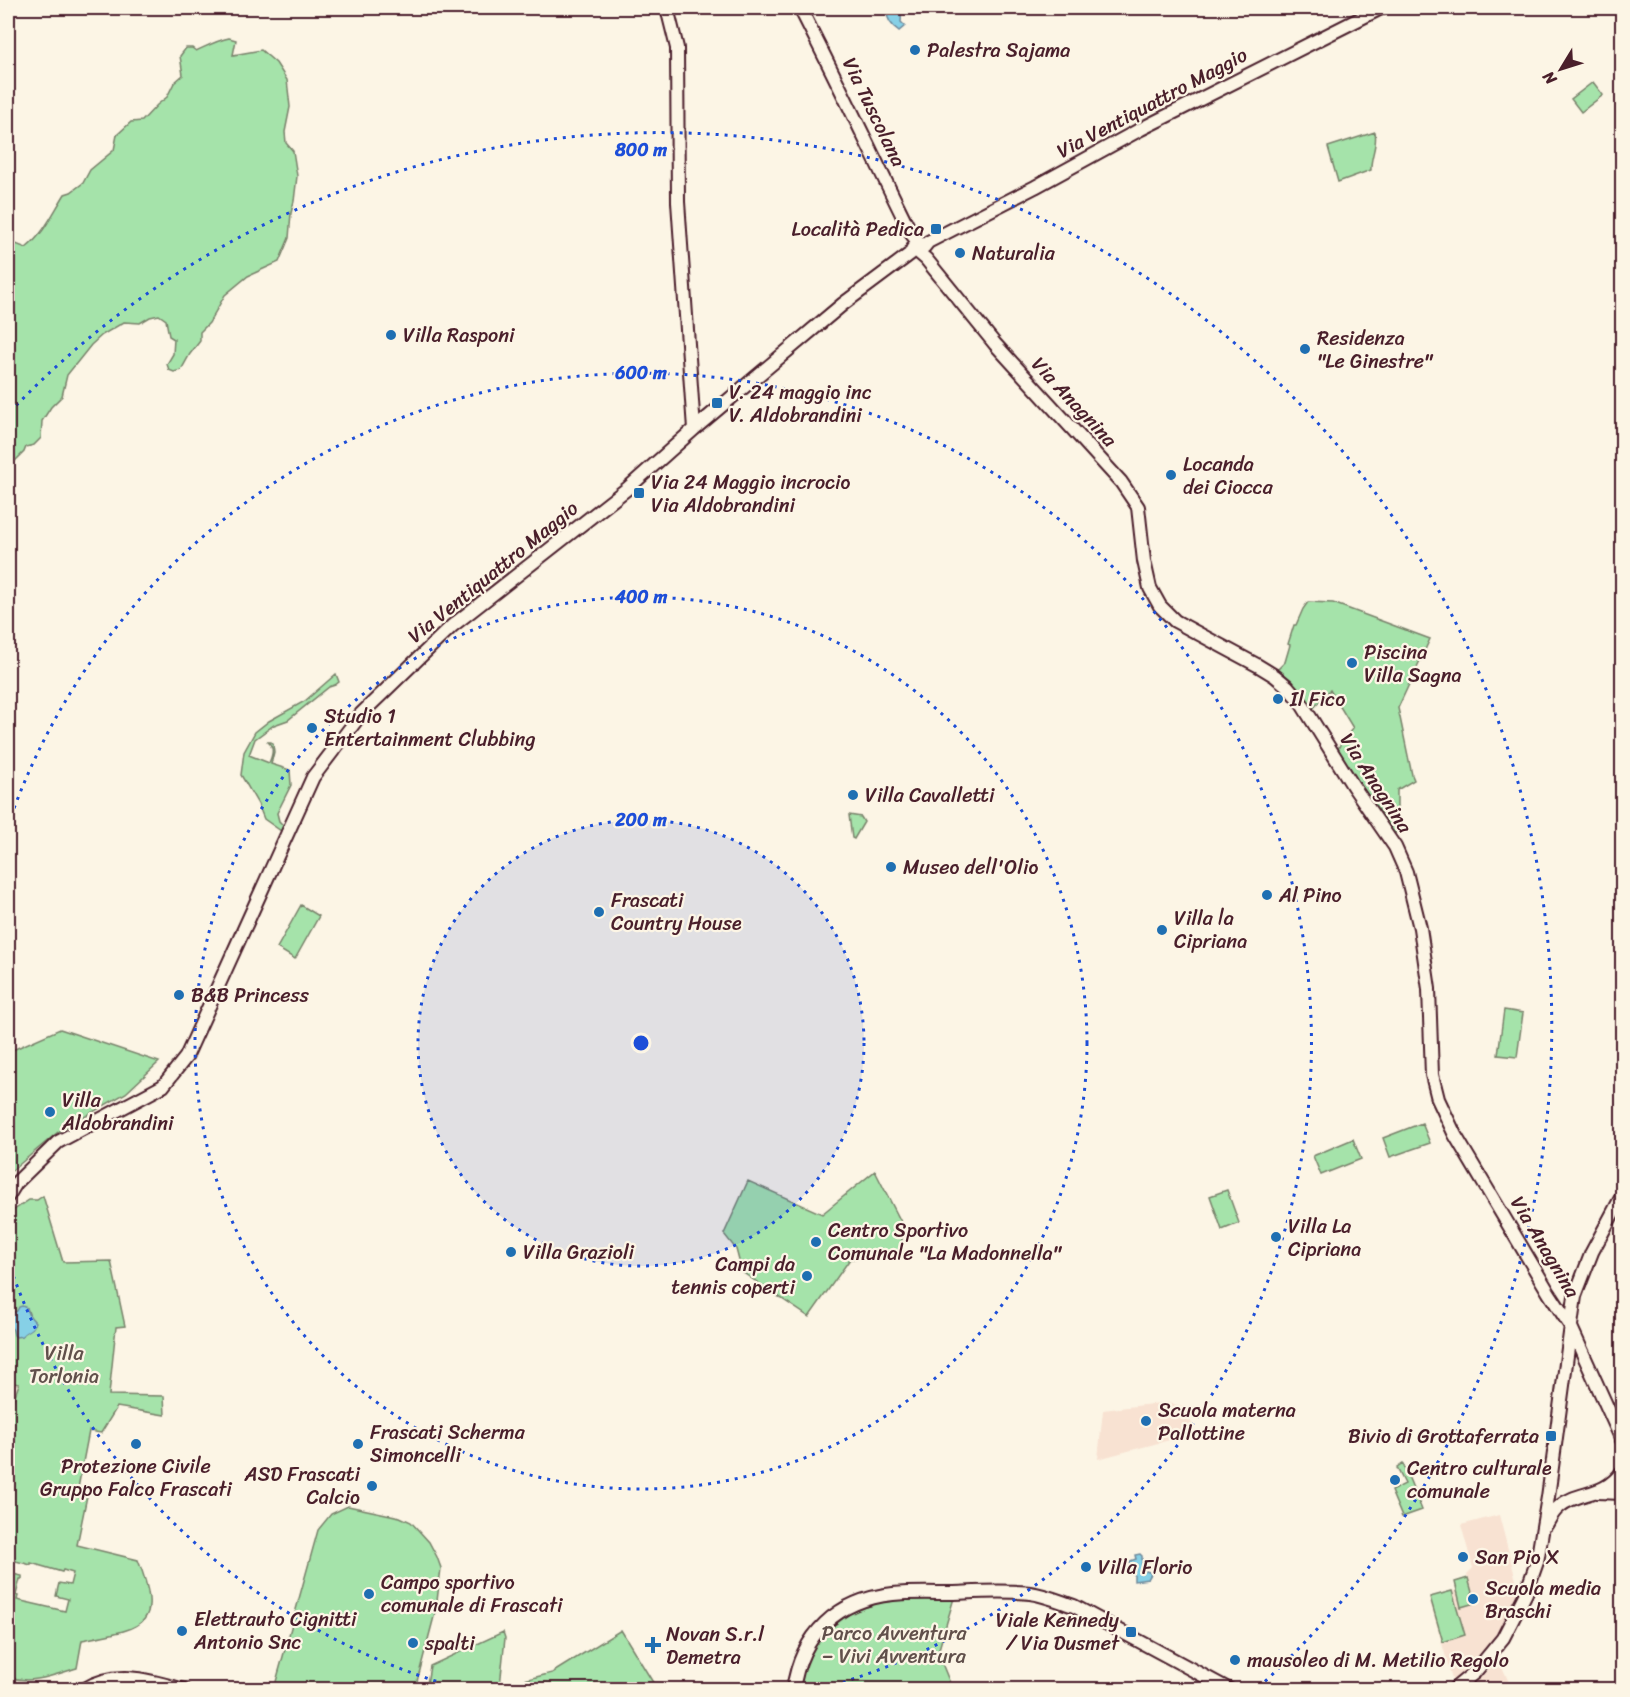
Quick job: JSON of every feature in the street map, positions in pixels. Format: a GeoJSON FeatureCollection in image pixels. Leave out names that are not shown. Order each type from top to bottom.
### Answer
{"type":"FeatureCollection","features":[{"type":"Feature","properties":{"kind":"main road"},"geometry":{"type":"LineString","coordinates":[[667,8],[677,48],[678,202],[694,429]]}},
{"type":"Feature","properties":{"kind":"main road","name":"Via Tuscolana"},"geometry":{"type":"LineString","coordinates":[[800,8],[920,246]]}},
{"type":"Feature","properties":{"kind":"main road","name":"Via Ventiquattro Maggio"},"geometry":{"type":"LineString","coordinates":[[8,1196],[16,1183],[58,1142],[163,1086],[186,1056],[313,777],[361,714],[452,626],[628,488],[694,429],[843,304],[920,246],[1141,129],[1381,8]]}},
{"type":"Feature","properties":{"kind":"main road","name":"Via Anagnina"},"geometry":{"type":"LineString","coordinates":[[920,246],[952,293],[995,344],[1121,482],[1138,507],[1144,561],[1150,588],[1160,606],[1175,621],[1264,669],[1287,686],[1300,701],[1353,786],[1395,847],[1406,872],[1419,926],[1429,989],[1432,1075],[1438,1099],[1455,1135],[1570,1325],[1623,1440]]}},
{"type":"Feature","properties":{"kind":"main road"},"geometry":{"type":"LineString","coordinates":[[1453,1689],[1475,1672],[1503,1638],[1526,1593],[1537,1562],[1550,1483],[1570,1325],[1578,1289],[1592,1252],[1623,1196]]}},
{"type":"Feature","properties":{"kind":"main road"},"geometry":{"type":"LineString","coordinates":[[1567,1350],[1574,1347],[1582,1352]]}},
{"type":"Feature","properties":{"kind":"main road"},"geometry":{"type":"LineString","coordinates":[[1542,1532],[1551,1515],[1560,1506],[1571,1499],[1596,1492],[1615,1482],[1623,1472]]}},
{"type":"Feature","properties":{"kind":"main road"},"geometry":{"type":"LineString","coordinates":[[1550,1483],[1554,1492],[1560,1497],[1571,1499]]}},
{"type":"Feature","properties":{"kind":"main road"},"geometry":{"type":"LineString","coordinates":[[1596,1492],[1623,1493]]}},
{"type":"Feature","properties":{"kind":"main road"},"geometry":{"type":"LineString","coordinates":[[793,1689],[795,1673],[811,1638],[821,1626],[845,1608],[860,1601],[894,1593],[1004,1592],[1030,1593],[1074,1606],[1230,1689]]}},
{"type":"Feature","properties":{"kind":"main road"},"geometry":{"type":"LineString","coordinates":[[83,1689],[98,1682],[124,1677],[184,1689]]}},
{"type":"Feature","properties":{"kind":"shaded area","name":"Scuola materna Pallottine"},"geometry":{"type":"Polygon","coordinates":[[[1171,1403],[1185,1408],[1196,1433],[1098,1459],[1103,1410],[1171,1403]]]}},
{"type":"Feature","properties":{"kind":"shaded area","name":"Scuola media Braschi"},"geometry":{"type":"Polygon","coordinates":[[[1499,1515],[1517,1584],[1516,1600],[1491,1642],[1453,1682],[1429,1598],[1456,1590],[1455,1582],[1468,1578],[1467,1574],[1473,1568],[1461,1525],[1499,1515]]]}},
{"type":"Feature","properties":{"kind":"shaded area"},"geometry":{"type":"Polygon","coordinates":[[[1499,1660],[1512,1689],[1467,1689],[1499,1660]]]}},
{"type":"Feature","properties":{"kind":"green space"},"geometry":{"type":"Polygon","coordinates":[[[229,38],[236,40],[233,55],[261,50],[276,63],[287,80],[290,107],[285,132],[286,143],[293,151],[297,176],[289,238],[279,262],[248,276],[225,295],[209,323],[200,332],[200,341],[181,370],[174,372],[169,370],[167,364],[173,354],[174,339],[169,336],[166,320],[159,315],[140,323],[124,322],[102,335],[67,375],[62,396],[42,421],[41,438],[34,445],[26,447],[8,468],[8,243],[26,248],[48,223],[65,194],[83,183],[90,170],[114,150],[117,135],[131,122],[142,121],[167,97],[174,83],[183,75],[180,56],[186,48],[196,51],[229,38]]]}},
{"type":"Feature","properties":{"kind":"green space"},"geometry":{"type":"Polygon","coordinates":[[[1593,82],[1603,95],[1581,112],[1571,99],[1593,82]]]}},
{"type":"Feature","properties":{"kind":"green space"},"geometry":{"type":"Polygon","coordinates":[[[1375,132],[1376,142],[1371,170],[1338,182],[1328,147],[1375,132]]]}},
{"type":"Feature","properties":{"kind":"green space"},"geometry":{"type":"Polygon","coordinates":[[[1308,602],[1333,603],[1430,639],[1398,708],[1414,780],[1397,790],[1397,833],[1390,832],[1336,753],[1353,728],[1330,690],[1312,710],[1276,671],[1285,662],[1294,625],[1308,602]]]}},
{"type":"Feature","properties":{"kind":"green space"},"geometry":{"type":"Polygon","coordinates":[[[336,674],[339,682],[329,687],[288,720],[274,725],[255,739],[249,755],[269,763],[272,749],[268,742],[271,742],[274,752],[271,764],[290,770],[291,785],[277,813],[279,821],[284,826],[281,831],[264,819],[241,775],[244,752],[255,732],[269,721],[305,701],[336,674]]]}},
{"type":"Feature","properties":{"kind":"green space"},"geometry":{"type":"Polygon","coordinates":[[[849,815],[861,817],[864,822],[854,839],[852,838],[849,815]]]}},
{"type":"Feature","properties":{"kind":"green space"},"geometry":{"type":"Polygon","coordinates":[[[301,905],[319,916],[295,959],[277,948],[301,905]]]}},
{"type":"Feature","properties":{"kind":"green space"},"geometry":{"type":"Polygon","coordinates":[[[1504,1010],[1523,1013],[1517,1057],[1498,1055],[1504,1010]]]}},
{"type":"Feature","properties":{"kind":"green space","name":"Villa Aldobrandini"},"geometry":{"type":"Polygon","coordinates":[[[60,1029],[159,1062],[126,1093],[58,1132],[8,1174],[8,1052],[60,1029]]]}},
{"type":"Feature","properties":{"kind":"green space"},"geometry":{"type":"Polygon","coordinates":[[[1422,1123],[1430,1143],[1390,1157],[1383,1138],[1422,1123]]]}},
{"type":"Feature","properties":{"kind":"green space"},"geometry":{"type":"Polygon","coordinates":[[[1353,1139],[1361,1159],[1321,1175],[1313,1156],[1353,1139]]]}},
{"type":"Feature","properties":{"kind":"green space","name":"Centro Sportivo Comunale \"La Madonnella\""},"geometry":{"type":"Polygon","coordinates":[[[875,1171],[903,1226],[901,1252],[850,1259],[809,1317],[742,1272],[736,1249],[724,1234],[748,1181],[822,1214],[875,1171]]]}},
{"type":"Feature","properties":{"kind":"green space"},"geometry":{"type":"Polygon","coordinates":[[[1227,1190],[1239,1223],[1222,1230],[1210,1196],[1227,1190]]]}},
{"type":"Feature","properties":{"kind":"green space","name":"Villa Torlonia"},"geometry":{"type":"Polygon","coordinates":[[[43,1196],[63,1262],[111,1261],[125,1326],[116,1327],[109,1395],[164,1396],[165,1415],[117,1407],[101,1433],[89,1431],[78,1488],[88,1491],[77,1545],[138,1560],[146,1582],[148,1612],[143,1621],[133,1627],[82,1640],[77,1668],[43,1678],[26,1680],[8,1677],[8,1573],[22,1576],[16,1595],[17,1600],[65,1611],[68,1599],[56,1596],[59,1583],[70,1585],[73,1573],[8,1559],[8,1404],[13,1401],[19,1384],[8,1382],[8,1324],[24,1332],[30,1317],[27,1308],[8,1315],[8,1214],[29,1200],[37,1200],[43,1196]]]}},
{"type":"Feature","properties":{"kind":"green space"},"geometry":{"type":"Polygon","coordinates":[[[1403,1464],[1422,1510],[1402,1517],[1391,1491],[1405,1484],[1397,1468],[1403,1464]]]}},
{"type":"Feature","properties":{"kind":"green space","name":"Campo sportivo comunale di Frascati"},"geometry":{"type":"Polygon","coordinates":[[[348,1506],[400,1517],[411,1522],[429,1542],[437,1557],[441,1568],[436,1609],[415,1689],[274,1689],[318,1530],[331,1514],[348,1506]]]}},
{"type":"Feature","properties":{"kind":"green space"},"geometry":{"type":"Polygon","coordinates":[[[1468,1578],[1475,1603],[1461,1607],[1455,1582],[1468,1578]]]}},
{"type":"Feature","properties":{"kind":"green space"},"geometry":{"type":"Polygon","coordinates":[[[1452,1591],[1465,1635],[1443,1642],[1430,1597],[1452,1591]]]}},
{"type":"Feature","properties":{"kind":"green space","name":"Parco Avventura – Vivi Avventura"},"geometry":{"type":"Polygon","coordinates":[[[891,1598],[954,1598],[939,1649],[950,1683],[945,1689],[798,1690],[804,1664],[822,1635],[850,1613],[891,1598]]]}},
{"type":"Feature","properties":{"kind":"green space"},"geometry":{"type":"Polygon","coordinates":[[[621,1630],[657,1689],[426,1690],[430,1666],[503,1632],[505,1638],[500,1686],[552,1673],[621,1630]]]}},
{"type":"Feature","properties":{"kind":"water"},"geometry":{"type":"Polygon","coordinates":[[[896,8],[901,13],[901,22],[905,26],[899,31],[889,20],[887,10],[896,8]]]}},
{"type":"Feature","properties":{"kind":"water"},"geometry":{"type":"Polygon","coordinates":[[[22,1306],[27,1308],[28,1314],[35,1322],[32,1329],[16,1337],[8,1324],[8,1315],[22,1306]]]}},
{"type":"Feature","properties":{"kind":"water"},"geometry":{"type":"Polygon","coordinates":[[[1140,1554],[1142,1570],[1151,1574],[1148,1579],[1134,1581],[1129,1563],[1136,1559],[1135,1555],[1140,1554]]]}},
{"type":"Feature","properties":{"kind":"place","name":"Palestra Sajama"},"geometry":{"type":"Point","coordinates":[915,50]}},
{"type":"Feature","properties":{"kind":"place","name":"Località Pedica"},"geometry":{"type":"Point","coordinates":[936,229]}},
{"type":"Feature","properties":{"kind":"place","name":"Naturalia"},"geometry":{"type":"Point","coordinates":[960,253]}},
{"type":"Feature","properties":{"kind":"place","name":"Villa Rasponi"},"geometry":{"type":"Point","coordinates":[391,335]}},
{"type":"Feature","properties":{"kind":"place","name":"Residenza \"Le Ginestre\""},"geometry":{"type":"Point","coordinates":[1305,349]}},
{"type":"Feature","properties":{"kind":"place","name":"V. 24 maggio inc V. Aldobrandini"},"geometry":{"type":"Point","coordinates":[717,403]}},
{"type":"Feature","properties":{"kind":"place","name":"Locanda dei Ciocca"},"geometry":{"type":"Point","coordinates":[1171,475]}},
{"type":"Feature","properties":{"kind":"place","name":"Via 24 Maggio incrocio Via Aldobrandini"},"geometry":{"type":"Point","coordinates":[639,493]}},
{"type":"Feature","properties":{"kind":"place","name":"Piscina Villa Sagna"},"geometry":{"type":"Point","coordinates":[1352,663]}},
{"type":"Feature","properties":{"kind":"place","name":"Il Fico"},"geometry":{"type":"Point","coordinates":[1278,699]}},
{"type":"Feature","properties":{"kind":"place","name":"Studio 1 Entertainment Clubbing"},"geometry":{"type":"Point","coordinates":[312,728]}},
{"type":"Feature","properties":{"kind":"place","name":"Villa Cavalletti"},"geometry":{"type":"Point","coordinates":[853,795]}},
{"type":"Feature","properties":{"kind":"place","name":"Museo dell'Olio"},"geometry":{"type":"Point","coordinates":[891,867]}},
{"type":"Feature","properties":{"kind":"place","name":"Al Pino"},"geometry":{"type":"Point","coordinates":[1267,895]}},
{"type":"Feature","properties":{"kind":"place","name":"Frascati Country House"},"geometry":{"type":"Point","coordinates":[599,912]}},
{"type":"Feature","properties":{"kind":"place","name":"Villa la Cipriana"},"geometry":{"type":"Point","coordinates":[1162,930]}},
{"type":"Feature","properties":{"kind":"place","name":"B&B Princess"},"geometry":{"type":"Point","coordinates":[179,995]}},
{"type":"Feature","properties":{"kind":"place","name":"Villa Aldobrandini"},"geometry":{"type":"Point","coordinates":[50,1112]}},
{"type":"Feature","properties":{"kind":"place","name":"Villa La Cipriana"},"geometry":{"type":"Point","coordinates":[1276,1237]}},
{"type":"Feature","properties":{"kind":"place","name":"Centro Sportivo Comunale \"La Madonnella\""},"geometry":{"type":"Point","coordinates":[816,1242]}},
{"type":"Feature","properties":{"kind":"place","name":"Villa Grazioli"},"geometry":{"type":"Point","coordinates":[511,1252]}},
{"type":"Feature","properties":{"kind":"place","name":"Campi da tennis coperti"},"geometry":{"type":"Point","coordinates":[807,1276]}},
{"type":"Feature","properties":{"kind":"place","name":"Scuola materna Pallottine"},"geometry":{"type":"Point","coordinates":[1146,1421]}},
{"type":"Feature","properties":{"kind":"place","name":"Bivio di Grottaferrata"},"geometry":{"type":"Point","coordinates":[1551,1436]}},
{"type":"Feature","properties":{"kind":"place","name":"Protezione Civile Gruppo Falco Frascati"},"geometry":{"type":"Point","coordinates":[136,1444]}},
{"type":"Feature","properties":{"kind":"place","name":"Frascati Scherma Simoncelli"},"geometry":{"type":"Point","coordinates":[358,1444]}},
{"type":"Feature","properties":{"kind":"place","name":"Centro culturale comunale"},"geometry":{"type":"Point","coordinates":[1395,1480]}},
{"type":"Feature","properties":{"kind":"place","name":"ASD Frascati Calcio"},"geometry":{"type":"Point","coordinates":[372,1486]}},
{"type":"Feature","properties":{"kind":"place","name":"San Pio X"},"geometry":{"type":"Point","coordinates":[1463,1557]}},
{"type":"Feature","properties":{"kind":"place","name":"Villa Florio"},"geometry":{"type":"Point","coordinates":[1086,1567]}},
{"type":"Feature","properties":{"kind":"place","name":"Campo sportivo comunale di Frascati"},"geometry":{"type":"Point","coordinates":[369,1594]}},
{"type":"Feature","properties":{"kind":"place","name":"Scuola media Braschi"},"geometry":{"type":"Point","coordinates":[1473,1599]}},
{"type":"Feature","properties":{"kind":"place","name":"Elettrauto Cignitti Antonio Snc"},"geometry":{"type":"Point","coordinates":[182,1631]}},
{"type":"Feature","properties":{"kind":"place","name":"Viale Kennedy / Via Dusmet"},"geometry":{"type":"Point","coordinates":[1131,1632]}},
{"type":"Feature","properties":{"kind":"place","name":"spalti"},"geometry":{"type":"Point","coordinates":[413,1643]}},
{"type":"Feature","properties":{"kind":"place","name":"Novan S.r.l Demetra"},"geometry":{"type":"Point","coordinates":[653,1645]}},
{"type":"Feature","properties":{"kind":"place","name":"mausoleo di M. Metilio Regolo"},"geometry":{"type":"Point","coordinates":[1235,1660]}}]}
